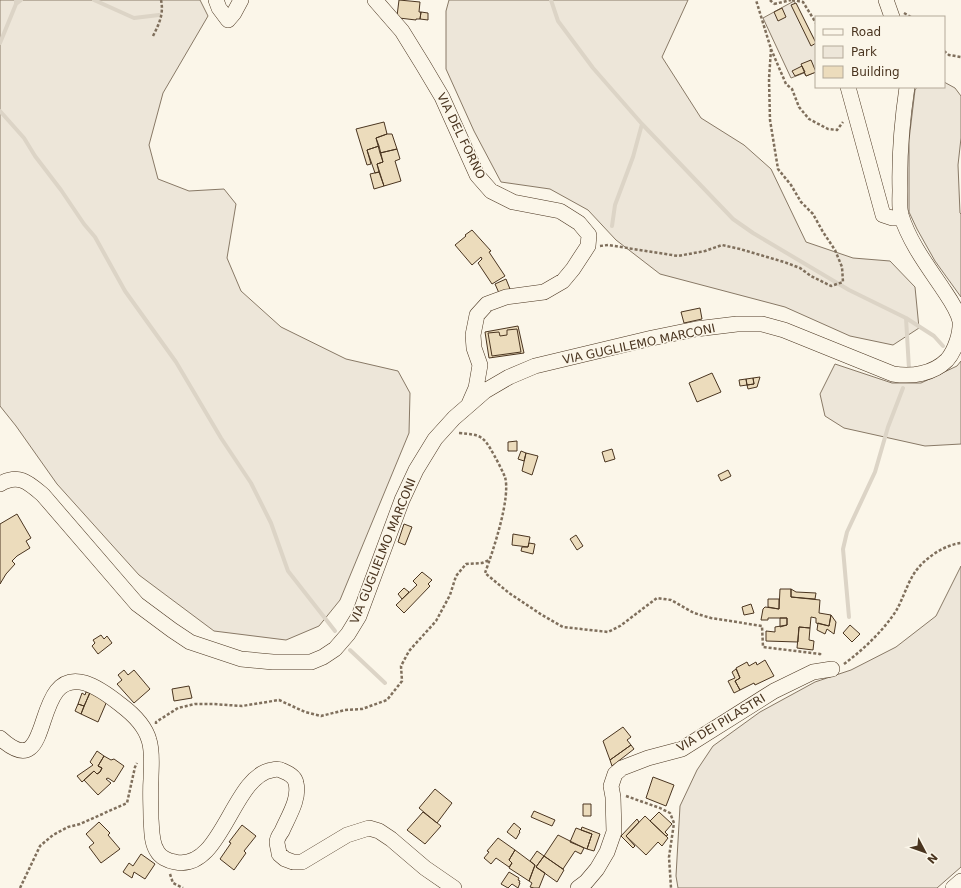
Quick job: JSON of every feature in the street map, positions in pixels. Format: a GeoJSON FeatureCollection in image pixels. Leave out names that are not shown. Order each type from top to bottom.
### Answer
{"type":"FeatureCollection","features":[{"type":"Feature","properties":{"kind":"street"},"geometry":{"type":"LineString","coordinates":[[216,0],[219,8],[228,20],[234,13],[241,0]]}},
{"type":"Feature","properties":{"kind":"street","name":"VIA DEL FORNO"},"geometry":{"type":"LineString","coordinates":[[375,0],[402,31],[442,97],[477,175],[491,191],[513,202],[560,211],[580,223],[589,235],[588,246]]}},
{"type":"Feature","properties":{"kind":"street"},"geometry":{"type":"LineString","coordinates":[[886,0],[892,16]]}},
{"type":"Feature","properties":{"kind":"street"},"geometry":{"type":"LineString","coordinates":[[848,88],[883,215],[898,218],[901,213]]}},
{"type":"Feature","properties":{"kind":"street","name":"VIA GUGLILEMO MARCONI"},"geometry":{"type":"LineString","coordinates":[[443,431],[454,418],[486,391],[509,376],[535,366],[652,338],[737,324],[762,324],[784,330],[893,374],[905,376],[931,371],[943,364],[952,353],[960,332],[961,322],[955,306],[917,249],[901,213],[899,162],[907,88]]}},
{"type":"Feature","properties":{"kind":"street"},"geometry":{"type":"LineString","coordinates":[[469,405],[476,388],[480,364],[474,348],[473,335],[477,315],[487,304],[506,297],[544,292],[563,281],[588,246]]}},
{"type":"Feature","properties":{"kind":"street","name":"VIA GUGLIELMO MARCONI"},"geometry":{"type":"LineString","coordinates":[[0,484],[6,480],[19,479],[31,484],[43,495],[137,604],[190,642],[241,658],[273,662],[311,662],[323,657],[334,649],[348,634],[359,616],[402,500],[416,470],[435,439],[443,431]]}},
{"type":"Feature","properties":{"kind":"street","name":"VIA DEI PILASTRI"},"geometry":{"type":"LineString","coordinates":[[612,780],[615,774],[622,768],[648,758],[682,749],[774,691],[813,672],[832,669]]}},
{"type":"Feature","properties":{"kind":"street"},"geometry":{"type":"LineString","coordinates":[[0,738],[15,749],[27,750],[34,744],[39,735],[50,702],[57,689],[65,683],[74,681],[86,683],[110,697],[128,711],[141,725],[149,740],[152,759],[150,779],[152,835],[157,851],[163,857],[172,862],[181,864],[204,855],[247,788],[257,776],[270,770],[281,769],[296,781],[298,792],[277,841],[279,854],[285,859],[293,862],[302,862],[347,835],[369,828],[391,839],[425,868],[454,888]]}},
{"type":"Feature","properties":{"kind":"street"},"geometry":{"type":"LineString","coordinates":[[578,888],[597,870],[607,852],[614,832],[613,797],[611,786],[612,780]]}},
{"type":"Feature","properties":{"kind":"street"},"geometry":{"type":"LineString","coordinates":[[953,888],[961,880]]}},
{"type":"Feature","properties":{"kind":"path"},"geometry":{"type":"LineString","coordinates":[[152,36],[161,18],[161,0]]}},
{"type":"Feature","properties":{"kind":"path"},"geometry":{"type":"LineString","coordinates":[[756,0],[771,49],[786,84],[792,89],[799,107],[809,119],[828,129],[837,130],[854,107]]}},
{"type":"Feature","properties":{"kind":"path"},"geometry":{"type":"LineString","coordinates":[[770,0],[774,4]]}},
{"type":"Feature","properties":{"kind":"path"},"geometry":{"type":"LineString","coordinates":[[774,4],[780,0]]}},
{"type":"Feature","properties":{"kind":"path"},"geometry":{"type":"LineString","coordinates":[[774,4],[791,0],[803,2],[815,21]]}},
{"type":"Feature","properties":{"kind":"path"},"geometry":{"type":"LineString","coordinates":[[588,246],[608,245],[678,256],[705,251],[722,245],[740,249],[800,268],[810,276],[830,286],[843,282],[842,268],[835,250],[822,232],[813,214],[801,202],[791,185],[778,169],[770,120],[769,79],[771,49]]}},
{"type":"Feature","properties":{"kind":"path"},"geometry":{"type":"LineString","coordinates":[[945,51],[949,55],[961,57]]}},
{"type":"Feature","properties":{"kind":"path"},"geometry":{"type":"LineString","coordinates":[[443,431],[478,435],[487,442],[505,478],[505,494],[501,519],[485,573],[509,593],[563,627],[608,632],[620,626],[656,598],[671,600],[694,613],[711,618],[762,626],[763,647],[820,654],[832,669],[844,664],[869,644],[896,611],[916,572],[933,554],[954,543],[961,542]]}},
{"type":"Feature","properties":{"kind":"path"},"geometry":{"type":"LineString","coordinates":[[149,740],[156,722],[178,708],[195,704],[242,706],[279,700],[305,712],[322,716],[345,710],[362,709],[387,700],[402,681],[401,666],[409,651],[436,621],[450,595],[456,576],[466,564],[482,563],[490,560]]}},
{"type":"Feature","properties":{"kind":"path"},"geometry":{"type":"LineString","coordinates":[[20,888],[40,846],[53,835],[68,827],[80,824],[127,803],[138,760]]}},
{"type":"Feature","properties":{"kind":"path"},"geometry":{"type":"LineString","coordinates":[[612,780],[625,796],[670,813],[674,823],[669,857],[671,888]]}},
{"type":"Feature","properties":{"kind":"green space"},"geometry":{"type":"Polygon","coordinates":[[[0,0],[200,0],[208,16],[163,93],[149,145],[158,179],[189,191],[224,189],[236,204],[227,258],[241,291],[281,327],[346,359],[398,371],[410,393],[409,433],[340,600],[319,626],[286,640],[214,631],[139,575],[57,484],[0,406],[0,0]]]}},
{"type":"Feature","properties":{"kind":"green space"},"geometry":{"type":"Polygon","coordinates":[[[449,0],[688,0],[662,57],[701,118],[744,145],[771,169],[806,242],[853,258],[890,261],[915,287],[919,328],[893,345],[850,336],[785,307],[660,274],[616,240],[588,210],[550,189],[501,182],[474,131],[446,69],[446,11],[449,0]]]}},
{"type":"Feature","properties":{"kind":"green space"},"geometry":{"type":"Polygon","coordinates":[[[794,1],[815,41],[815,72],[806,76],[804,73],[791,78],[763,18],[794,1]]]}},
{"type":"Feature","properties":{"kind":"green space"},"geometry":{"type":"Polygon","coordinates":[[[945,83],[955,88],[961,96],[961,138],[958,165],[961,214],[961,297],[935,261],[909,212],[909,140],[916,88],[945,88],[945,83]]]}},
{"type":"Feature","properties":{"kind":"green space"},"geometry":{"type":"Polygon","coordinates":[[[961,361],[961,444],[925,446],[844,428],[825,416],[820,394],[835,364],[892,383],[921,383],[957,366],[961,361]]]}},
{"type":"Feature","properties":{"kind":"green space"},"geometry":{"type":"Polygon","coordinates":[[[961,566],[961,867],[937,888],[678,888],[676,876],[680,806],[697,770],[713,746],[760,712],[815,682],[851,670],[896,647],[936,616],[961,566]]]}},
{"type":"Feature","properties":{"kind":"building"},"geometry":{"type":"Polygon","coordinates":[[[399,0],[420,2],[420,19],[399,18],[397,16],[399,0]]]}},
{"type":"Feature","properties":{"kind":"building"},"geometry":{"type":"Polygon","coordinates":[[[796,3],[815,41],[815,44],[811,46],[791,5],[796,3]]]}},
{"type":"Feature","properties":{"kind":"building"},"geometry":{"type":"Polygon","coordinates":[[[782,8],[786,17],[778,21],[774,12],[782,8]]]}},
{"type":"Feature","properties":{"kind":"building"},"geometry":{"type":"Polygon","coordinates":[[[421,12],[428,13],[428,20],[420,19],[421,12]]]}},
{"type":"Feature","properties":{"kind":"building"},"geometry":{"type":"Polygon","coordinates":[[[811,60],[815,72],[806,76],[801,64],[811,60]]]}},
{"type":"Feature","properties":{"kind":"building"},"geometry":{"type":"Polygon","coordinates":[[[802,66],[805,72],[795,76],[792,71],[802,66]]]}},
{"type":"Feature","properties":{"kind":"building"},"geometry":{"type":"Polygon","coordinates":[[[384,122],[387,134],[376,138],[379,146],[367,150],[371,164],[367,165],[356,129],[384,122]]]}},
{"type":"Feature","properties":{"kind":"building"},"geometry":{"type":"Polygon","coordinates":[[[387,134],[392,134],[397,149],[380,153],[376,138],[387,134]]]}},
{"type":"Feature","properties":{"kind":"building"},"geometry":{"type":"Polygon","coordinates":[[[379,146],[383,162],[377,164],[379,172],[375,173],[367,150],[379,146]]]}},
{"type":"Feature","properties":{"kind":"building"},"geometry":{"type":"Polygon","coordinates":[[[397,149],[400,159],[395,161],[401,181],[384,186],[377,164],[383,162],[380,153],[397,149]]]}},
{"type":"Feature","properties":{"kind":"building"},"geometry":{"type":"Polygon","coordinates":[[[379,172],[384,186],[374,189],[370,174],[379,172]]]}},
{"type":"Feature","properties":{"kind":"building"},"geometry":{"type":"Polygon","coordinates":[[[472,230],[491,251],[489,252],[505,276],[492,284],[478,263],[482,259],[481,257],[472,265],[455,245],[472,230]]]}},
{"type":"Feature","properties":{"kind":"building"},"geometry":{"type":"Polygon","coordinates":[[[506,279],[510,289],[499,293],[495,284],[506,279]]]}},
{"type":"Feature","properties":{"kind":"building"},"geometry":{"type":"Polygon","coordinates":[[[700,308],[702,319],[684,323],[681,312],[700,308]]]}},
{"type":"Feature","properties":{"kind":"building"},"geometry":{"type":"Polygon","coordinates":[[[518,326],[524,353],[489,358],[485,332],[518,326]]]}},
{"type":"Feature","properties":{"kind":"building"},"geometry":{"type":"Polygon","coordinates":[[[517,329],[521,352],[492,356],[488,333],[499,332],[500,336],[507,335],[507,330],[517,329]]]}},
{"type":"Feature","properties":{"kind":"building"},"geometry":{"type":"Polygon","coordinates":[[[712,373],[721,392],[697,402],[689,383],[712,373]]]}},
{"type":"Feature","properties":{"kind":"building"},"geometry":{"type":"Polygon","coordinates":[[[760,377],[757,387],[748,389],[747,385],[754,384],[753,378],[760,377]]]}},
{"type":"Feature","properties":{"kind":"building"},"geometry":{"type":"Polygon","coordinates":[[[753,378],[754,384],[747,385],[746,379],[753,378]]]}},
{"type":"Feature","properties":{"kind":"building"},"geometry":{"type":"Polygon","coordinates":[[[746,379],[747,385],[740,386],[739,380],[746,379]]]}},
{"type":"Feature","properties":{"kind":"building"},"geometry":{"type":"Polygon","coordinates":[[[517,441],[517,451],[508,451],[508,442],[517,441]]]}},
{"type":"Feature","properties":{"kind":"building"},"geometry":{"type":"Polygon","coordinates":[[[612,449],[615,459],[605,462],[602,452],[612,449]]]}},
{"type":"Feature","properties":{"kind":"building"},"geometry":{"type":"Polygon","coordinates":[[[521,451],[526,453],[524,461],[518,459],[521,451]]]}},
{"type":"Feature","properties":{"kind":"building"},"geometry":{"type":"Polygon","coordinates":[[[526,453],[538,456],[532,475],[522,471],[526,453]]]}},
{"type":"Feature","properties":{"kind":"building"},"geometry":{"type":"Polygon","coordinates":[[[728,470],[731,476],[721,481],[718,475],[728,470]]]}},
{"type":"Feature","properties":{"kind":"building"},"geometry":{"type":"Polygon","coordinates":[[[17,514],[31,538],[26,541],[30,548],[12,561],[15,564],[0,584],[0,524],[17,514]]]}},
{"type":"Feature","properties":{"kind":"building"},"geometry":{"type":"Polygon","coordinates":[[[404,524],[412,527],[405,545],[398,542],[404,524]]]}},
{"type":"Feature","properties":{"kind":"building"},"geometry":{"type":"Polygon","coordinates":[[[513,534],[530,537],[528,547],[512,545],[513,534]]]}},
{"type":"Feature","properties":{"kind":"building"},"geometry":{"type":"Polygon","coordinates":[[[576,535],[583,546],[577,550],[570,539],[576,535]]]}},
{"type":"Feature","properties":{"kind":"building"},"geometry":{"type":"Polygon","coordinates":[[[529,543],[535,544],[533,554],[521,551],[522,547],[528,547],[529,543]]]}},
{"type":"Feature","properties":{"kind":"building"},"geometry":{"type":"Polygon","coordinates":[[[422,572],[432,580],[428,584],[430,586],[404,613],[396,605],[417,585],[413,581],[422,572]]]}},
{"type":"Feature","properties":{"kind":"building"},"geometry":{"type":"Polygon","coordinates":[[[404,588],[409,592],[402,599],[398,594],[404,588]]]}},
{"type":"Feature","properties":{"kind":"building"},"geometry":{"type":"Polygon","coordinates":[[[780,589],[791,589],[791,597],[820,600],[819,613],[831,615],[829,626],[816,623],[816,618],[811,617],[810,628],[799,627],[798,642],[766,641],[766,631],[775,632],[775,627],[787,625],[787,618],[768,618],[768,620],[761,620],[763,609],[765,607],[779,609],[780,589]]]}},
{"type":"Feature","properties":{"kind":"building"},"geometry":{"type":"Polygon","coordinates":[[[791,589],[796,592],[816,593],[815,599],[791,597],[791,589]]]}},
{"type":"Feature","properties":{"kind":"building"},"geometry":{"type":"Polygon","coordinates":[[[768,599],[779,599],[779,609],[768,607],[768,599]]]}},
{"type":"Feature","properties":{"kind":"building"},"geometry":{"type":"Polygon","coordinates":[[[751,604],[754,613],[744,615],[742,607],[751,604]]]}},
{"type":"Feature","properties":{"kind":"building"},"geometry":{"type":"Polygon","coordinates":[[[831,615],[836,622],[834,634],[827,629],[825,634],[817,630],[818,623],[829,626],[831,615]]]}},
{"type":"Feature","properties":{"kind":"building"},"geometry":{"type":"Polygon","coordinates":[[[780,618],[787,618],[787,625],[780,627],[780,618]]]}},
{"type":"Feature","properties":{"kind":"building"},"geometry":{"type":"Polygon","coordinates":[[[850,625],[860,634],[852,642],[843,633],[850,625]]]}},
{"type":"Feature","properties":{"kind":"building"},"geometry":{"type":"Polygon","coordinates":[[[799,627],[810,628],[809,640],[814,641],[813,650],[797,648],[799,627]]]}},
{"type":"Feature","properties":{"kind":"building"},"geometry":{"type":"Polygon","coordinates":[[[101,635],[104,639],[107,636],[112,643],[98,654],[92,646],[95,643],[93,640],[101,635]]]}},
{"type":"Feature","properties":{"kind":"building"},"geometry":{"type":"Polygon","coordinates":[[[765,660],[774,676],[740,690],[735,681],[740,678],[736,668],[747,662],[749,666],[756,662],[757,665],[765,660]]]}},
{"type":"Feature","properties":{"kind":"building"},"geometry":{"type":"Polygon","coordinates":[[[736,669],[740,678],[735,681],[740,690],[734,693],[728,681],[735,678],[732,672],[736,669]]]}},
{"type":"Feature","properties":{"kind":"building"},"geometry":{"type":"Polygon","coordinates":[[[124,670],[128,675],[134,670],[150,689],[134,703],[117,684],[122,680],[118,675],[124,670]]]}},
{"type":"Feature","properties":{"kind":"building"},"geometry":{"type":"Polygon","coordinates":[[[189,686],[192,698],[174,701],[172,689],[189,686]]]}},
{"type":"Feature","properties":{"kind":"building"},"geometry":{"type":"Polygon","coordinates":[[[86,692],[90,693],[84,706],[78,704],[82,693],[85,695],[86,692]]]}},
{"type":"Feature","properties":{"kind":"building"},"geometry":{"type":"Polygon","coordinates":[[[90,692],[107,701],[98,722],[81,714],[90,692]]]}},
{"type":"Feature","properties":{"kind":"building"},"geometry":{"type":"Polygon","coordinates":[[[78,704],[84,706],[81,714],[75,711],[78,704]]]}},
{"type":"Feature","properties":{"kind":"building"},"geometry":{"type":"Polygon","coordinates":[[[623,727],[631,737],[627,740],[631,745],[610,760],[603,741],[623,727]]]}},
{"type":"Feature","properties":{"kind":"building"},"geometry":{"type":"Polygon","coordinates":[[[631,745],[634,749],[612,766],[610,760],[631,745]]]}},
{"type":"Feature","properties":{"kind":"building"},"geometry":{"type":"Polygon","coordinates":[[[97,751],[104,756],[98,766],[102,768],[97,774],[94,771],[82,782],[77,776],[93,765],[90,762],[97,751]]]}},
{"type":"Feature","properties":{"kind":"building"},"geometry":{"type":"Polygon","coordinates":[[[104,756],[111,760],[114,759],[124,766],[114,782],[108,778],[106,779],[111,783],[98,795],[84,780],[94,771],[97,774],[100,772],[102,768],[98,766],[104,756]]]}},
{"type":"Feature","properties":{"kind":"building"},"geometry":{"type":"Polygon","coordinates":[[[653,777],[674,785],[666,806],[646,798],[653,777]]]}},
{"type":"Feature","properties":{"kind":"building"},"geometry":{"type":"Polygon","coordinates":[[[435,789],[452,803],[437,823],[419,808],[435,789]]]}},
{"type":"Feature","properties":{"kind":"building"},"geometry":{"type":"Polygon","coordinates":[[[583,804],[591,804],[591,816],[583,816],[583,804]]]}},
{"type":"Feature","properties":{"kind":"building"},"geometry":{"type":"Polygon","coordinates":[[[534,811],[555,820],[552,826],[531,817],[534,811]]]}},
{"type":"Feature","properties":{"kind":"building"},"geometry":{"type":"Polygon","coordinates":[[[423,812],[441,826],[425,844],[407,830],[423,812]]]}},
{"type":"Feature","properties":{"kind":"building"},"geometry":{"type":"Polygon","coordinates":[[[659,812],[672,824],[665,832],[668,835],[666,836],[650,821],[659,812]]]}},
{"type":"Feature","properties":{"kind":"building"},"geometry":{"type":"Polygon","coordinates":[[[645,816],[668,838],[662,846],[658,842],[646,855],[626,836],[645,816]]]}},
{"type":"Feature","properties":{"kind":"building"},"geometry":{"type":"Polygon","coordinates":[[[637,819],[639,822],[626,836],[635,846],[633,848],[621,836],[637,819]]]}},
{"type":"Feature","properties":{"kind":"building"},"geometry":{"type":"Polygon","coordinates":[[[99,822],[110,833],[108,835],[120,849],[101,863],[89,847],[94,843],[86,834],[99,822]]]}},
{"type":"Feature","properties":{"kind":"building"},"geometry":{"type":"Polygon","coordinates":[[[514,823],[521,829],[516,839],[507,832],[514,823]]]}},
{"type":"Feature","properties":{"kind":"building"},"geometry":{"type":"Polygon","coordinates":[[[242,825],[256,836],[244,851],[246,853],[234,870],[220,859],[231,843],[229,842],[242,825]]]}},
{"type":"Feature","properties":{"kind":"building"},"geometry":{"type":"Polygon","coordinates":[[[582,827],[600,834],[594,851],[587,849],[592,834],[581,830],[582,827]]]}},
{"type":"Feature","properties":{"kind":"building"},"geometry":{"type":"Polygon","coordinates":[[[576,828],[592,834],[587,849],[570,842],[576,828]]]}},
{"type":"Feature","properties":{"kind":"building"},"geometry":{"type":"Polygon","coordinates":[[[558,835],[584,848],[581,854],[575,851],[563,869],[544,856],[558,835]]]}},
{"type":"Feature","properties":{"kind":"building"},"geometry":{"type":"Polygon","coordinates":[[[498,838],[515,850],[509,860],[512,863],[509,867],[496,858],[491,864],[484,858],[489,852],[487,851],[498,838]]]}},
{"type":"Feature","properties":{"kind":"building"},"geometry":{"type":"Polygon","coordinates":[[[515,850],[535,865],[529,881],[509,868],[512,863],[509,860],[515,850]]]}},
{"type":"Feature","properties":{"kind":"building"},"geometry":{"type":"Polygon","coordinates":[[[537,851],[544,856],[536,867],[545,873],[539,888],[534,888],[530,887],[532,883],[529,881],[535,865],[530,861],[537,851]]]}},
{"type":"Feature","properties":{"kind":"building"},"geometry":{"type":"Polygon","coordinates":[[[141,854],[155,864],[145,879],[134,872],[132,878],[123,872],[129,863],[133,866],[141,854]]]}},
{"type":"Feature","properties":{"kind":"building"},"geometry":{"type":"Polygon","coordinates":[[[544,856],[564,870],[557,882],[536,867],[544,856]]]}},
{"type":"Feature","properties":{"kind":"building"},"geometry":{"type":"Polygon","coordinates":[[[509,872],[519,878],[518,880],[520,883],[518,888],[512,884],[508,888],[501,884],[509,872]]]}},
{"type":"Feature","properties":{"kind":"waterway"},"geometry":{"type":"LineString","coordinates":[[0,43],[16,4],[16,0]]}},
{"type":"Feature","properties":{"kind":"waterway"},"geometry":{"type":"LineString","coordinates":[[16,4],[21,0]]}},
{"type":"Feature","properties":{"kind":"waterway"},"geometry":{"type":"LineString","coordinates":[[94,0],[134,18],[159,15]]}},
{"type":"Feature","properties":{"kind":"waterway"},"geometry":{"type":"LineString","coordinates":[[551,0],[558,21],[593,68],[642,124],[733,219],[753,233],[849,290],[906,318],[934,336],[943,346]]}},
{"type":"Feature","properties":{"kind":"waterway"},"geometry":{"type":"LineString","coordinates":[[0,111],[24,138],[35,156],[95,237],[125,291],[176,362],[221,438],[251,483],[271,523],[288,571],[335,631]]}},
{"type":"Feature","properties":{"kind":"waterway"},"geometry":{"type":"LineString","coordinates":[[612,226],[615,205],[633,157],[642,124]]}},
{"type":"Feature","properties":{"kind":"waterway"},"geometry":{"type":"LineString","coordinates":[[906,318],[909,369]]}},
{"type":"Feature","properties":{"kind":"waterway"},"geometry":{"type":"LineString","coordinates":[[849,617],[843,549],[847,532],[875,472],[888,427],[903,388]]}},
{"type":"Feature","properties":{"kind":"waterway"},"geometry":{"type":"LineString","coordinates":[[350,650],[385,683]]}}]}
